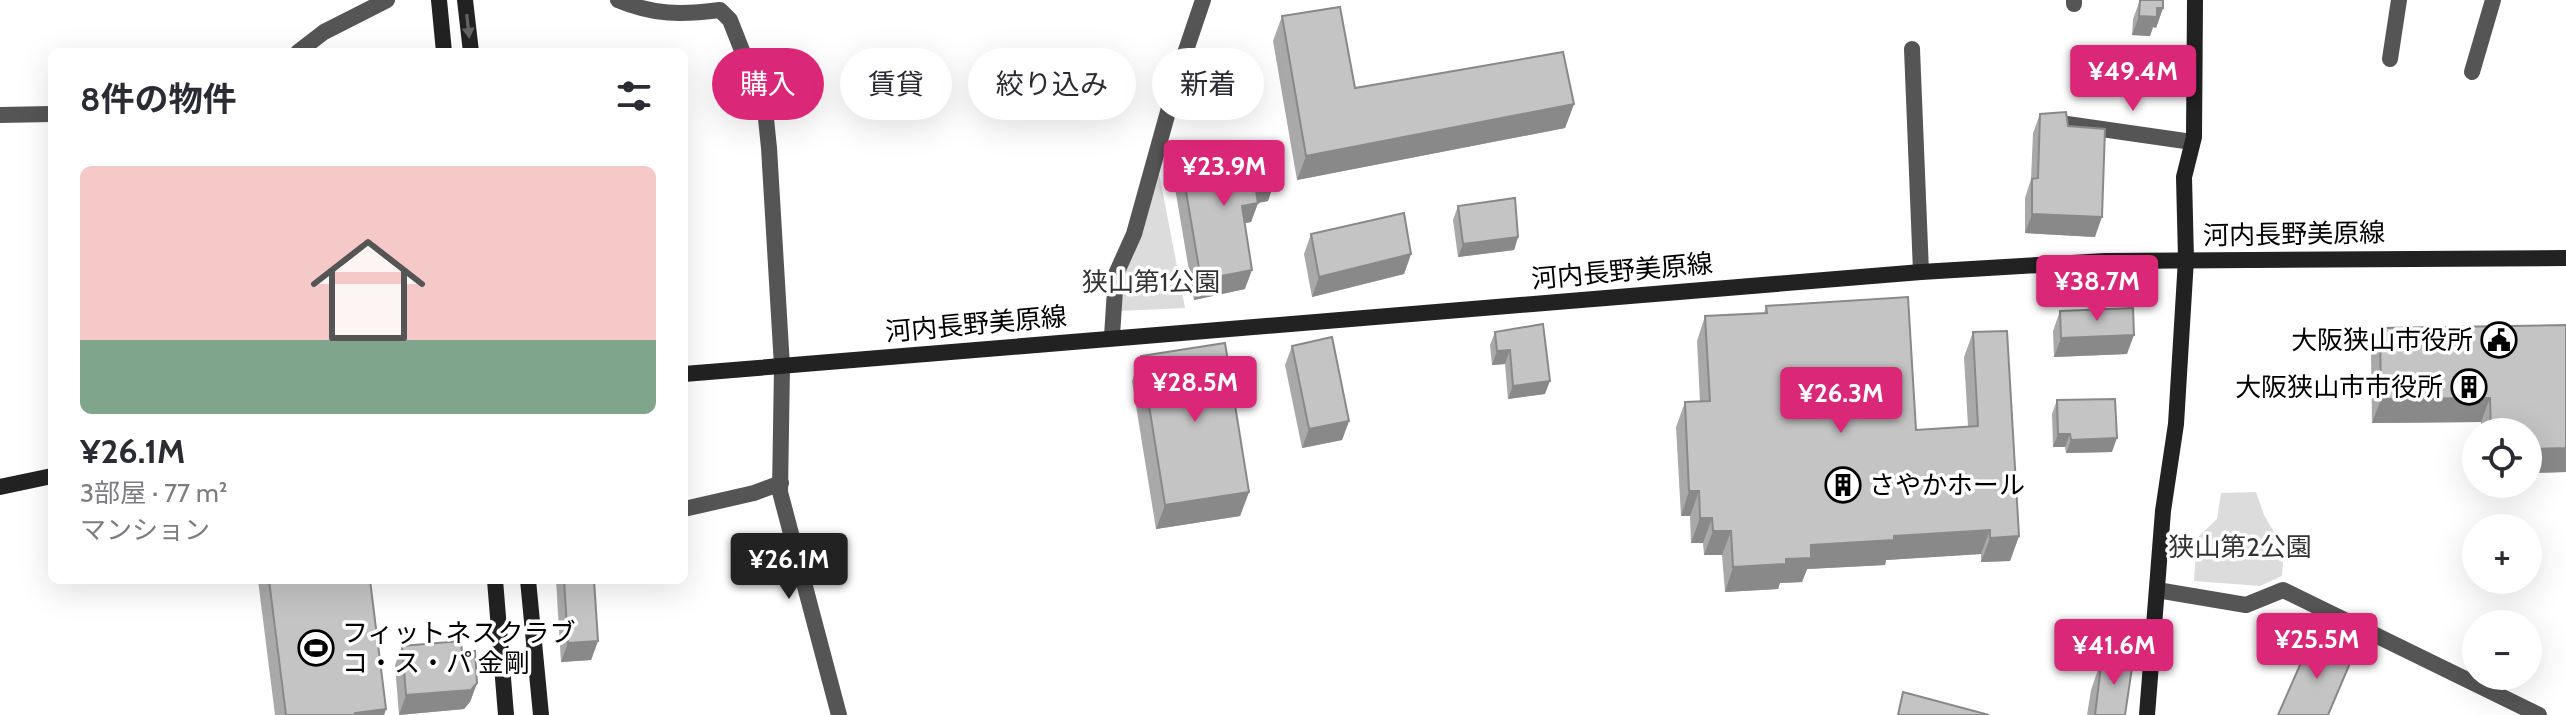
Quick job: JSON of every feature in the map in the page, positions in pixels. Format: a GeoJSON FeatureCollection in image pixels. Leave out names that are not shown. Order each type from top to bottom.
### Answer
{"type":"FeatureCollection","features":[{"type":"Feature","properties":{"kind":"main road"},"geometry":{"type":"LineString","coordinates":[[439,0],[444,48]]}},
{"type":"Feature","properties":{"kind":"main road"},"geometry":{"type":"LineString","coordinates":[[465,0],[471,48]]}},
{"type":"Feature","properties":{"kind":"main road"},"geometry":{"type":"LineString","coordinates":[[2147,715],[2163,511],[2176,424],[2186,259],[2184,177],[2192,142],[2195,0]]}},
{"type":"Feature","properties":{"kind":"main road","name":"河内長野美原線"},"geometry":{"type":"LineString","coordinates":[[688,374],[1112,336],[1921,272],[2186,259],[2566,258]]}},
{"type":"Feature","properties":{"kind":"main road"},"geometry":{"type":"LineString","coordinates":[[0,487],[48,477]]}},
{"type":"Feature","properties":{"kind":"main road"},"geometry":{"type":"LineString","coordinates":[[495,584],[506,715]]}},
{"type":"Feature","properties":{"kind":"main road"},"geometry":{"type":"LineString","coordinates":[[528,584],[541,715]]}},
{"type":"Feature","properties":{"kind":"street"},"geometry":{"type":"LineString","coordinates":[[303,48],[324,32],[387,0]]}},
{"type":"Feature","properties":{"kind":"street"},"geometry":{"type":"LineString","coordinates":[[618,0],[647,12],[678,16],[725,5],[765,109],[782,366],[781,483],[839,715]]}},
{"type":"Feature","properties":{"kind":"street"},"geometry":{"type":"LineString","coordinates":[[1112,336],[1116,274],[1134,234],[1181,65],[1203,0]]}},
{"type":"Feature","properties":{"kind":"street"},"geometry":{"type":"LineString","coordinates":[[2390,59],[2399,0]]}},
{"type":"Feature","properties":{"kind":"street"},"geometry":{"type":"LineString","coordinates":[[2472,72],[2493,0]]}},
{"type":"Feature","properties":{"kind":"street"},"geometry":{"type":"LineString","coordinates":[[1912,49],[1921,272]]}},
{"type":"Feature","properties":{"kind":"street"},"geometry":{"type":"LineString","coordinates":[[0,115],[48,114]]}},
{"type":"Feature","properties":{"kind":"street"},"geometry":{"type":"LineString","coordinates":[[2067,124],[2192,142]]}},
{"type":"Feature","properties":{"kind":"street"},"geometry":{"type":"LineString","coordinates":[[688,508],[754,493],[781,483]]}},
{"type":"Feature","properties":{"kind":"street"},"geometry":{"type":"LineString","coordinates":[[2157,590],[2246,605],[2283,590],[2539,715]]}},
{"type":"Feature","properties":{"kind":"green space","name":"狭山第1公園"},"geometry":{"type":"Polygon","coordinates":[[[1159,173],[1185,308],[1118,311],[1122,282],[1159,173]]]}},
{"type":"Feature","properties":{"kind":"green space","name":"狭山第2公園"},"geometry":{"type":"Polygon","coordinates":[[[2256,492],[2264,515],[2284,549],[2282,576],[2260,586],[2194,581],[2197,538],[2217,519],[2221,493],[2256,492]]]}},
{"type":"Feature","properties":{"kind":"building"},"geometry":{"type":"Polygon","coordinates":[[[2140,0],[2163,0],[2163,8],[2157,8],[2157,17],[2139,16],[2140,0]]]}},
{"type":"Feature","properties":{"kind":"building"},"geometry":{"type":"Polygon","coordinates":[[[1340,7],[1355,88],[1563,52],[1574,104],[1306,156],[1282,16],[1340,7]]]}},
{"type":"Feature","properties":{"kind":"building"},"geometry":{"type":"Polygon","coordinates":[[[2066,112],[2068,126],[2105,129],[2102,217],[2032,214],[2032,179],[2038,178],[2040,114],[2066,112]]]}},
{"type":"Feature","properties":{"kind":"building"},"geometry":{"type":"Polygon","coordinates":[[[1268,148],[1275,181],[1255,185],[1258,203],[1242,206],[1252,270],[1201,280],[1181,162],[1268,148]]]}},
{"type":"Feature","properties":{"kind":"building"},"geometry":{"type":"Polygon","coordinates":[[[1515,198],[1518,237],[1463,244],[1458,206],[1515,198]]]}},
{"type":"Feature","properties":{"kind":"building"},"geometry":{"type":"Polygon","coordinates":[[[1404,213],[1411,254],[1319,277],[1311,234],[1404,213]]]}},
{"type":"Feature","properties":{"kind":"building","name":"さやかホール"},"geometry":{"type":"Polygon","coordinates":[[[1908,297],[1916,430],[1978,426],[1973,332],[2007,331],[2019,536],[1990,538],[1990,530],[1894,536],[1894,540],[1811,545],[1811,558],[1786,559],[1786,564],[1733,567],[1731,531],[1713,531],[1712,518],[1700,518],[1699,491],[1689,491],[1685,402],[1710,401],[1705,316],[1767,313],[1766,306],[1908,297]]]}},
{"type":"Feature","properties":{"kind":"building"},"geometry":{"type":"Polygon","coordinates":[[[2133,308],[2134,335],[2061,338],[2060,311],[2133,308]]]}},
{"type":"Feature","properties":{"kind":"building"},"geometry":{"type":"Polygon","coordinates":[[[1543,324],[1550,381],[1513,386],[1510,350],[1497,351],[1495,332],[1543,324]]]}},
{"type":"Feature","properties":{"kind":"building","name":"大阪狭山市市役所"},"geometry":{"type":"Polygon","coordinates":[[[2566,325],[2566,448],[2542,449],[2542,418],[2491,418],[2490,398],[2381,399],[2380,328],[2566,325]]]}},
{"type":"Feature","properties":{"kind":"building"},"geometry":{"type":"Polygon","coordinates":[[[1332,337],[1349,421],[1309,429],[1292,346],[1332,337]]]}},
{"type":"Feature","properties":{"kind":"building"},"geometry":{"type":"Polygon","coordinates":[[[1225,343],[1249,492],[1165,505],[1141,356],[1225,343]]]}},
{"type":"Feature","properties":{"kind":"building"},"geometry":{"type":"Polygon","coordinates":[[[2115,399],[2117,438],[2071,440],[2070,434],[2058,434],[2057,400],[2115,399]]]}},
{"type":"Feature","properties":{"kind":"building","name":"フィットネスクラブ コ・ス・パ 金剛"},"geometry":{"type":"Polygon","coordinates":[[[270,584],[370,584],[386,709],[356,715],[286,715],[270,584]]]}},
{"type":"Feature","properties":{"kind":"building"},"geometry":{"type":"Polygon","coordinates":[[[564,584],[594,584],[598,641],[568,643],[564,584]]]}},
{"type":"Feature","properties":{"kind":"building"},"geometry":{"type":"Polygon","coordinates":[[[2311,640],[2353,656],[2328,715],[2278,715],[2311,640]]]}},
{"type":"Feature","properties":{"kind":"building"},"geometry":{"type":"Polygon","coordinates":[[[461,641],[462,653],[475,651],[477,683],[471,690],[406,695],[402,646],[461,641]]]}},
{"type":"Feature","properties":{"kind":"building"},"geometry":{"type":"Polygon","coordinates":[[[2102,658],[2133,661],[2125,715],[2095,715],[2102,658]]]}},
{"type":"Feature","properties":{"kind":"building"},"geometry":{"type":"Polygon","coordinates":[[[1903,692],[1989,715],[1898,715],[1903,692]]]}},
{"type":"Feature","properties":{"kind":"place","name":"大阪狭山市役所"},"geometry":{"type":"Point","coordinates":[2499,340]}},
{"type":"Feature","properties":{"kind":"place","name":"大阪狭山市市役所"},"geometry":{"type":"Point","coordinates":[2469,387]}},
{"type":"Feature","properties":{"kind":"place","name":"さやかホール"},"geometry":{"type":"Point","coordinates":[1843,485]}},
{"type":"Feature","properties":{"kind":"place","name":"フィットネスクラブ コ・ス・パ 金剛"},"geometry":{"type":"Point","coordinates":[316,648]}}]}
